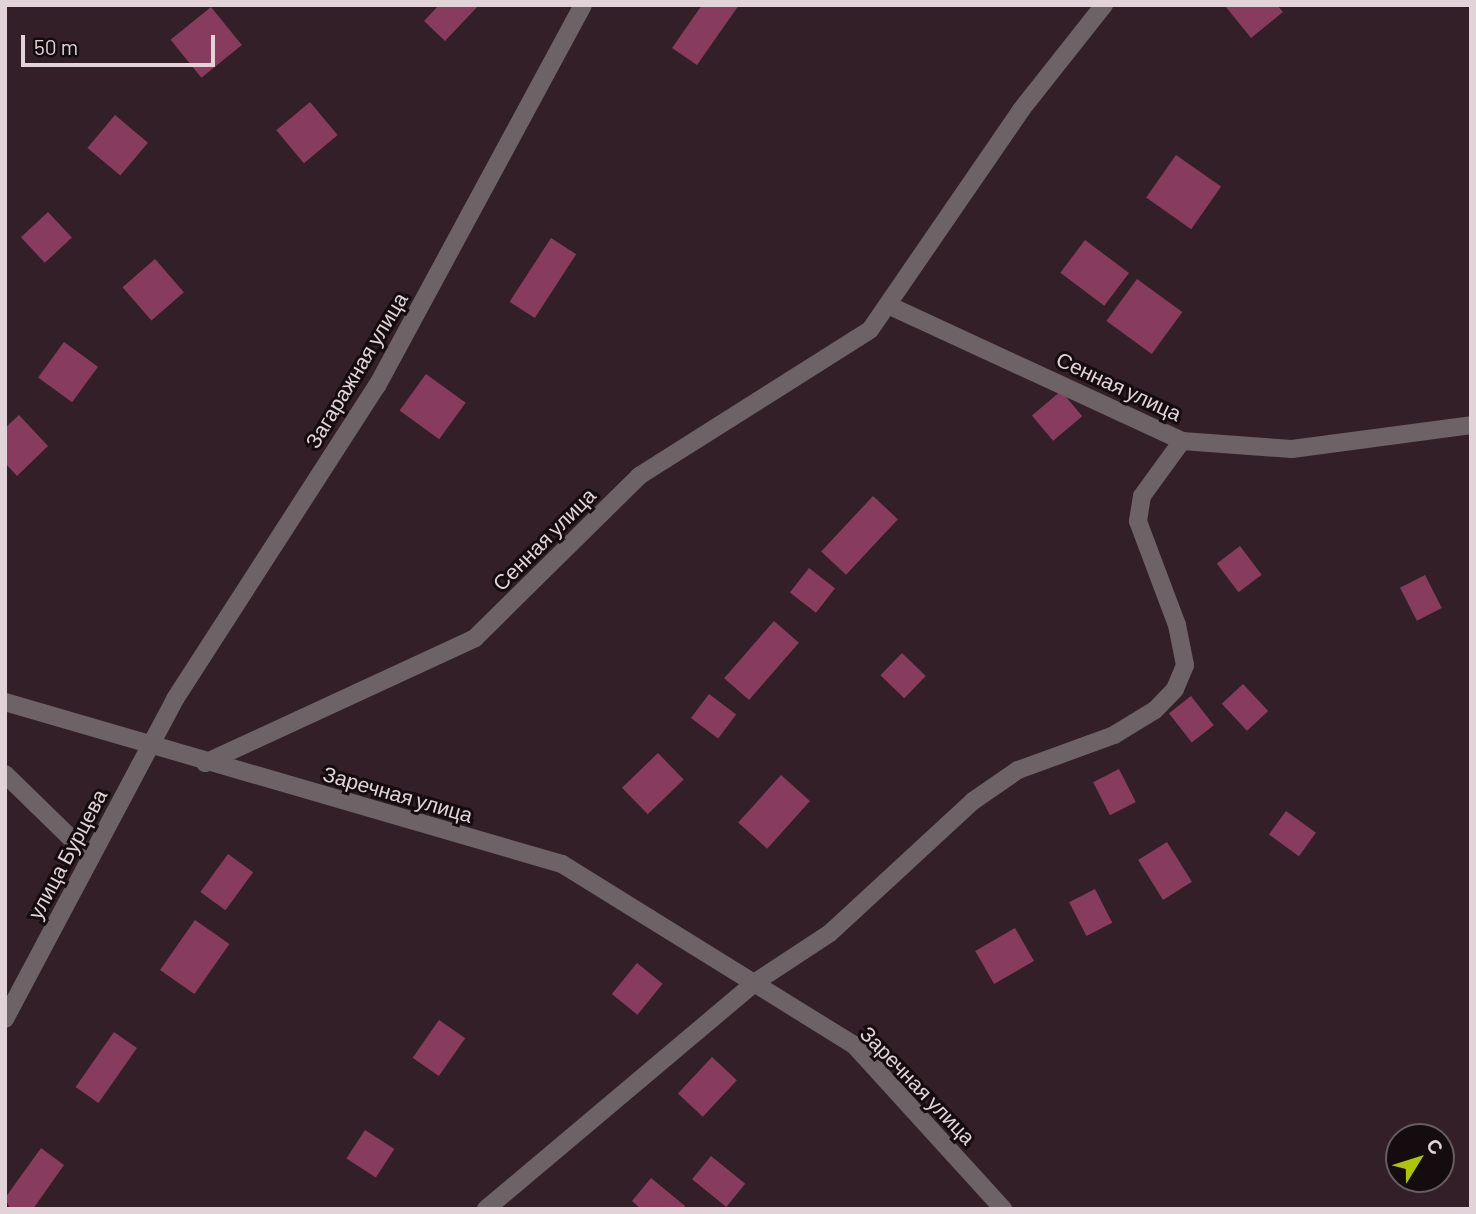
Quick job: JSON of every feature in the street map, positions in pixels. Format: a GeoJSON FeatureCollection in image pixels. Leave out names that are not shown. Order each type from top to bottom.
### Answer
{"type":"FeatureCollection","features":[{"type":"Feature","properties":{"kind":"street","name":"Загаражная улица"},"geometry":{"type":"LineString","coordinates":[[149,747],[377,386],[583,5]]}},
{"type":"Feature","properties":{"kind":"street","name":"Сенная улица"},"geometry":{"type":"LineString","coordinates":[[205,763],[475,638],[639,476],[870,330],[1021,110],[1104,5]]}},
{"type":"Feature","properties":{"kind":"street","name":"Сенная улица"},"geometry":{"type":"LineString","coordinates":[[888,305],[1182,440],[1292,449],[1471,425]]}},
{"type":"Feature","properties":{"kind":"street"},"geometry":{"type":"LineString","coordinates":[[486,1209],[754,983],[830,933],[973,801],[1018,770],[1114,735],[1155,710],[1175,689],[1185,665],[1177,625],[1138,521],[1142,496],[1182,440]]}},
{"type":"Feature","properties":{"kind":"street","name":"Заречная улица"},"geometry":{"type":"LineString","coordinates":[[5,702],[149,747],[562,864],[854,1045],[1003,1209]]}},
{"type":"Feature","properties":{"kind":"street","name":"улица Бурцева"},"geometry":{"type":"LineString","coordinates":[[5,1019],[149,747]]}},
{"type":"Feature","properties":{"kind":"street"},"geometry":{"type":"LineString","coordinates":[[5,774],[91,858]]}},
{"type":"Feature","properties":{"kind":"building"},"geometry":{"type":"Polygon","coordinates":[[[439,5],[479,5],[445,41],[424,21],[439,5]]]}},
{"type":"Feature","properties":{"kind":"building"},"geometry":{"type":"Polygon","coordinates":[[[702,5],[739,5],[697,65],[672,48],[702,5]]]}},
{"type":"Feature","properties":{"kind":"building"},"geometry":{"type":"Polygon","coordinates":[[[1277,5],[1283,12],[1251,38],[1226,7],[1277,5]]]}},
{"type":"Feature","properties":{"kind":"building"},"geometry":{"type":"Polygon","coordinates":[[[211,7],[242,45],[201,78],[171,40],[211,7]]]}},
{"type":"Feature","properties":{"kind":"building"},"geometry":{"type":"Polygon","coordinates":[[[310,102],[338,135],[304,163],[276,130],[310,102]]]}},
{"type":"Feature","properties":{"kind":"building"},"geometry":{"type":"Polygon","coordinates":[[[115,115],[148,143],[120,176],[87,148],[115,115]]]}},
{"type":"Feature","properties":{"kind":"building"},"geometry":{"type":"Polygon","coordinates":[[[1176,155],[1221,187],[1191,229],[1146,198],[1176,155]]]}},
{"type":"Feature","properties":{"kind":"building"},"geometry":{"type":"Polygon","coordinates":[[[48,212],[72,238],[45,263],[21,237],[48,212]]]}},
{"type":"Feature","properties":{"kind":"building"},"geometry":{"type":"Polygon","coordinates":[[[551,238],[576,254],[535,318],[510,302],[551,238]]]}},
{"type":"Feature","properties":{"kind":"building"},"geometry":{"type":"Polygon","coordinates":[[[1085,240],[1129,273],[1104,306],[1060,273],[1085,240]]]}},
{"type":"Feature","properties":{"kind":"building"},"geometry":{"type":"Polygon","coordinates":[[[155,259],[184,292],[151,320],[123,287],[155,259]]]}},
{"type":"Feature","properties":{"kind":"building"},"geometry":{"type":"Polygon","coordinates":[[[1137,279],[1182,312],[1152,354],[1106,321],[1137,279]]]}},
{"type":"Feature","properties":{"kind":"building"},"geometry":{"type":"Polygon","coordinates":[[[64,342],[98,367],[72,402],[38,378],[64,342]]]}},
{"type":"Feature","properties":{"kind":"building"},"geometry":{"type":"Polygon","coordinates":[[[426,374],[466,403],[439,439],[400,410],[426,374]]]}},
{"type":"Feature","properties":{"kind":"building"},"geometry":{"type":"Polygon","coordinates":[[[1061,391],[1082,416],[1053,441],[1032,415],[1061,391]]]}},
{"type":"Feature","properties":{"kind":"building"},"geometry":{"type":"Polygon","coordinates":[[[19,415],[48,446],[17,476],[5,463],[5,428],[19,415]]]}},
{"type":"Feature","properties":{"kind":"building"},"geometry":{"type":"Polygon","coordinates":[[[873,496],[898,519],[846,575],[821,552],[873,496]]]}},
{"type":"Feature","properties":{"kind":"building"},"geometry":{"type":"Polygon","coordinates":[[[1240,546],[1262,575],[1239,592],[1217,563],[1240,546]]]}},
{"type":"Feature","properties":{"kind":"building"},"geometry":{"type":"Polygon","coordinates":[[[809,568],[835,588],[816,613],[790,592],[809,568]]]}},
{"type":"Feature","properties":{"kind":"building"},"geometry":{"type":"Polygon","coordinates":[[[1425,575],[1442,608],[1417,621],[1400,588],[1425,575]]]}},
{"type":"Feature","properties":{"kind":"building"},"geometry":{"type":"Polygon","coordinates":[[[774,621],[799,643],[749,700],[724,678],[774,621]]]}},
{"type":"Feature","properties":{"kind":"building"},"geometry":{"type":"Polygon","coordinates":[[[902,653],[926,676],[904,698],[880,675],[902,653]]]}},
{"type":"Feature","properties":{"kind":"building"},"geometry":{"type":"Polygon","coordinates":[[[1243,684],[1268,711],[1247,731],[1222,704],[1243,684]]]}},
{"type":"Feature","properties":{"kind":"building"},"geometry":{"type":"Polygon","coordinates":[[[709,694],[736,714],[718,738],[691,718],[709,694]]]}},
{"type":"Feature","properties":{"kind":"building"},"geometry":{"type":"Polygon","coordinates":[[[1191,696],[1214,725],[1192,742],[1169,713],[1191,696]]]}},
{"type":"Feature","properties":{"kind":"building"},"geometry":{"type":"Polygon","coordinates":[[[658,753],[684,780],[648,814],[622,788],[658,753]]]}},
{"type":"Feature","properties":{"kind":"building"},"geometry":{"type":"Polygon","coordinates":[[[1119,769],[1136,802],[1110,815],[1093,782],[1119,769]]]}},
{"type":"Feature","properties":{"kind":"building"},"geometry":{"type":"Polygon","coordinates":[[[781,775],[810,801],[767,849],[738,823],[781,775]]]}},
{"type":"Feature","properties":{"kind":"building"},"geometry":{"type":"Polygon","coordinates":[[[1286,811],[1316,833],[1299,856],[1269,834],[1286,811]]]}},
{"type":"Feature","properties":{"kind":"building"},"geometry":{"type":"Polygon","coordinates":[[[1167,842],[1192,882],[1163,900],[1138,860],[1167,842]]]}},
{"type":"Feature","properties":{"kind":"building"},"geometry":{"type":"Polygon","coordinates":[[[228,854],[253,872],[225,910],[200,892],[228,854]]]}},
{"type":"Feature","properties":{"kind":"building"},"geometry":{"type":"Polygon","coordinates":[[[1095,889],[1112,923],[1086,936],[1069,902],[1095,889]]]}},
{"type":"Feature","properties":{"kind":"building"},"geometry":{"type":"Polygon","coordinates":[[[195,920],[229,944],[194,994],[160,970],[195,920]]]}},
{"type":"Feature","properties":{"kind":"building"},"geometry":{"type":"Polygon","coordinates":[[[1015,928],[1034,961],[994,984],[975,951],[1015,928]]]}},
{"type":"Feature","properties":{"kind":"building"},"geometry":{"type":"Polygon","coordinates":[[[637,963],[663,984],[637,1015],[612,994],[637,963]]]}},
{"type":"Feature","properties":{"kind":"building"},"geometry":{"type":"Polygon","coordinates":[[[439,1020],[465,1038],[439,1076],[413,1058],[439,1020]]]}},
{"type":"Feature","properties":{"kind":"building"},"geometry":{"type":"Polygon","coordinates":[[[114,1032],[137,1048],[99,1103],[76,1087],[114,1032]]]}},
{"type":"Feature","properties":{"kind":"building"},"geometry":{"type":"Polygon","coordinates":[[[712,1057],[737,1080],[703,1117],[678,1094],[712,1057]]]}},
{"type":"Feature","properties":{"kind":"building"},"geometry":{"type":"Polygon","coordinates":[[[365,1130],[394,1149],[376,1178],[346,1159],[365,1130]]]}},
{"type":"Feature","properties":{"kind":"building"},"geometry":{"type":"Polygon","coordinates":[[[41,1148],[64,1165],[33,1209],[10,1209],[5,1198],[41,1148]]]}},
{"type":"Feature","properties":{"kind":"building"},"geometry":{"type":"Polygon","coordinates":[[[711,1156],[745,1184],[726,1207],[692,1179],[711,1156]]]}},
{"type":"Feature","properties":{"kind":"building"},"geometry":{"type":"Polygon","coordinates":[[[651,1178],[685,1206],[683,1209],[641,1209],[632,1201],[651,1178]]]}}]}
